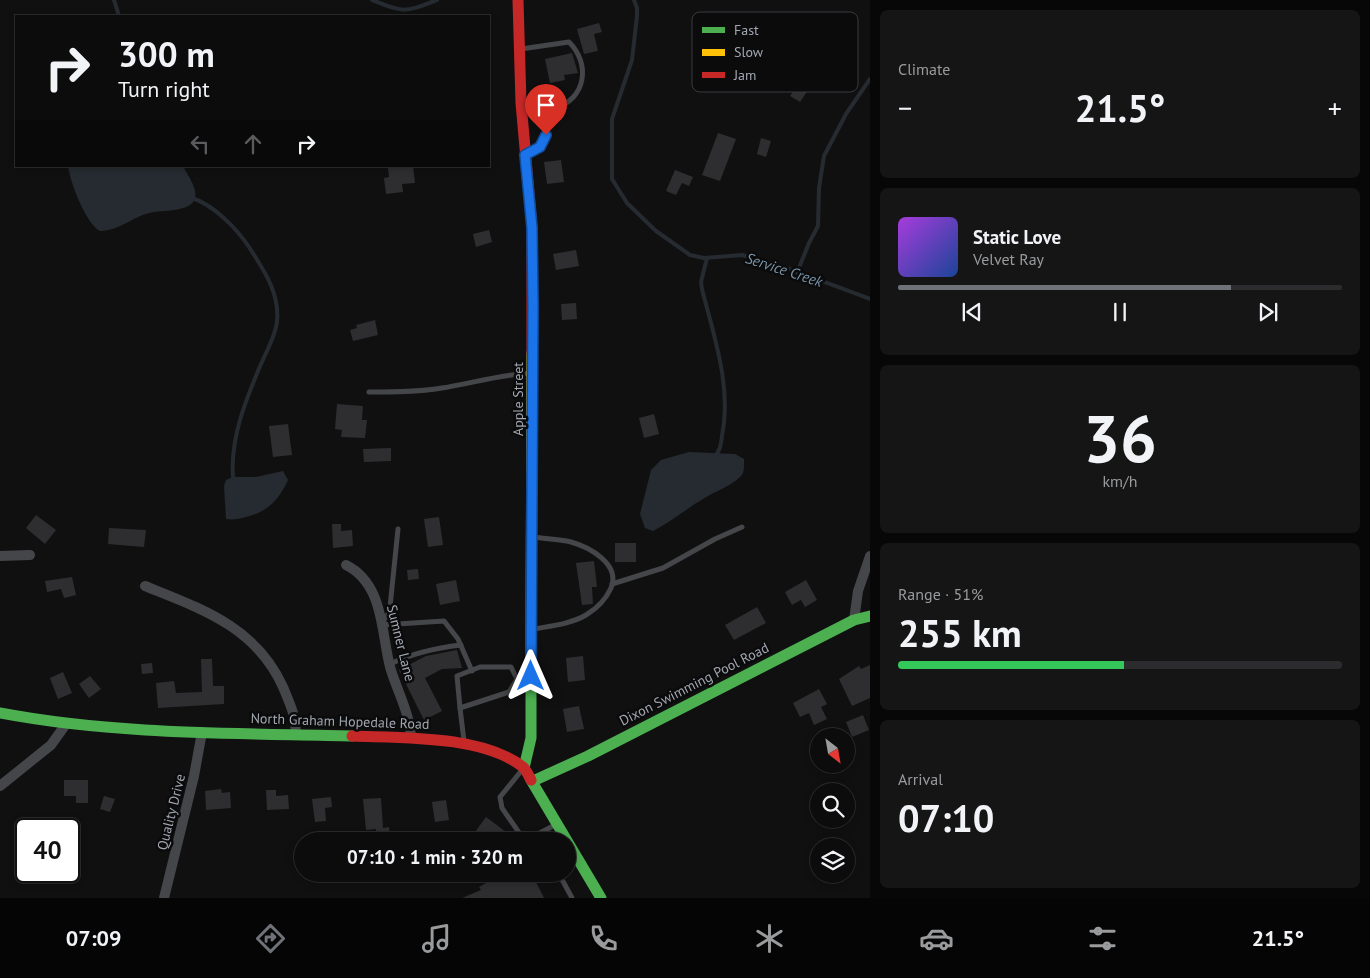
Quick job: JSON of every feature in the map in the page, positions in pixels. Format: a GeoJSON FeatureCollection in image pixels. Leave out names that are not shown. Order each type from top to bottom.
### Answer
{"type":"FeatureCollection","features":[{"type":"Feature","properties":{"kind":"street","name":"Apple Street"},"geometry":{"type":"LineString","coordinates":[[518,0],[521,104],[532,228],[531,738],[524,768]]}},
{"type":"Feature","properties":{"kind":"street"},"geometry":{"type":"LineString","coordinates":[[0,556],[30,555]]}},
{"type":"Feature","properties":{"kind":"street"},"geometry":{"type":"LineString","coordinates":[[854,620],[858,592],[870,556]]}},
{"type":"Feature","properties":{"kind":"street","name":"Sumner Lane"},"geometry":{"type":"LineString","coordinates":[[346,565],[362,575],[378,604],[390,664],[411,726],[411,738]]}},
{"type":"Feature","properties":{"kind":"street"},"geometry":{"type":"LineString","coordinates":[[146,586],[221,620],[255,644],[277,675],[290,702],[296,721],[296,734]]}},
{"type":"Feature","properties":{"kind":"street","name":"Dixon Swimming Pool Road"},"geometry":{"type":"LineString","coordinates":[[533,781],[606,747],[854,620],[870,616]]}},
{"type":"Feature","properties":{"kind":"street","name":"North Graham Hopedale Road"},"geometry":{"type":"LineString","coordinates":[[0,713],[66,724],[115,729],[411,738],[464,743],[492,751],[524,768],[561,832]]}},
{"type":"Feature","properties":{"kind":"street"},"geometry":{"type":"LineString","coordinates":[[0,786],[51,745],[66,724]]}},
{"type":"Feature","properties":{"kind":"street","name":"Quality Drive"},"geometry":{"type":"LineString","coordinates":[[164,898],[194,776],[202,732]]}},
{"type":"Feature","properties":{"kind":"street","name":"North Graham Hopedale Road"},"geometry":{"type":"LineString","coordinates":[[576,860],[601,898]]}},
{"type":"Feature","properties":{"kind":"lane"},"geometry":{"type":"LineString","coordinates":[[520,49],[570,42],[579,52],[584,72],[577,91],[571,100],[555,108],[547,109],[521,104]]}},
{"type":"Feature","properties":{"kind":"lane"},"geometry":{"type":"LineString","coordinates":[[525,155],[540,147],[543,143],[548,126],[547,109]]}},
{"type":"Feature","properties":{"kind":"lane"},"geometry":{"type":"LineString","coordinates":[[369,392],[408,392],[442,388],[511,374],[533,373]]}},
{"type":"Feature","properties":{"kind":"lane"},"geometry":{"type":"LineString","coordinates":[[612,584],[663,568],[731,531],[742,527]]}},
{"type":"Feature","properties":{"kind":"lane"},"geometry":{"type":"LineString","coordinates":[[381,623],[387,617],[390,607],[398,529]]}},
{"type":"Feature","properties":{"kind":"lane"},"geometry":{"type":"LineString","coordinates":[[531,630],[584,616],[596,608],[607,596],[612,584],[613,575],[603,558],[587,549],[570,542],[532,537]]}},
{"type":"Feature","properties":{"kind":"lane"},"geometry":{"type":"LineString","coordinates":[[381,623],[444,621],[461,645],[472,671]]}},
{"type":"Feature","properties":{"kind":"lane"},"geometry":{"type":"LineString","coordinates":[[390,664],[433,648],[461,645]]}},
{"type":"Feature","properties":{"kind":"lane"},"geometry":{"type":"LineString","coordinates":[[464,743],[457,676],[480,667],[511,667],[517,679]]}},
{"type":"Feature","properties":{"kind":"lane"},"geometry":{"type":"LineString","coordinates":[[460,708],[510,692],[517,679],[531,676]]}},
{"type":"Feature","properties":{"kind":"lane"},"geometry":{"type":"LineString","coordinates":[[524,768],[500,797],[502,808],[522,837],[532,837],[557,824]]}},
{"type":"Feature","properties":{"kind":"lane"},"geometry":{"type":"LineString","coordinates":[[563,882],[572,898]]}},
{"type":"Feature","properties":{"kind":"shaded area"},"geometry":{"type":"Polygon","coordinates":[[[68,167],[184,167],[194,186],[196,194],[193,203],[184,208],[154,212],[114,228],[100,231],[84,212],[68,167]]]}},
{"type":"Feature","properties":{"kind":"shaded area"},"geometry":{"type":"Polygon","coordinates":[[[689,452],[735,454],[744,459],[743,473],[732,484],[708,496],[653,531],[645,528],[640,514],[651,470],[661,460],[689,452]]]}},
{"type":"Feature","properties":{"kind":"shaded area"},"geometry":{"type":"Polygon","coordinates":[[[283,471],[288,480],[281,494],[271,504],[253,515],[238,519],[226,519],[224,486],[226,480],[233,477],[256,477],[283,471]]]}},
{"type":"Feature","properties":{"kind":"building"},"geometry":{"type":"Polygon","coordinates":[[[599,23],[602,32],[594,34],[598,51],[584,54],[577,29],[599,23]]]}},
{"type":"Feature","properties":{"kind":"building"},"geometry":{"type":"Polygon","coordinates":[[[572,53],[578,73],[564,75],[565,80],[550,83],[545,59],[572,53]]]}},
{"type":"Feature","properties":{"kind":"building"},"geometry":{"type":"Polygon","coordinates":[[[793,92],[807,92],[800,102],[790,96],[793,92]]]}},
{"type":"Feature","properties":{"kind":"building"},"geometry":{"type":"Polygon","coordinates":[[[718,133],[736,139],[720,181],[702,175],[718,133]]]}},
{"type":"Feature","properties":{"kind":"building"},"geometry":{"type":"Polygon","coordinates":[[[761,138],[771,141],[766,157],[757,154],[761,138]]]}},
{"type":"Feature","properties":{"kind":"building"},"geometry":{"type":"Polygon","coordinates":[[[561,160],[564,182],[547,184],[544,162],[561,160]]]}},
{"type":"Feature","properties":{"kind":"building"},"geometry":{"type":"Polygon","coordinates":[[[413,167],[415,183],[402,184],[403,192],[386,194],[384,178],[389,177],[388,168],[413,167]]]}},
{"type":"Feature","properties":{"kind":"building"},"geometry":{"type":"Polygon","coordinates":[[[675,170],[693,177],[689,186],[682,183],[676,195],[666,191],[675,170]]]}},
{"type":"Feature","properties":{"kind":"building"},"geometry":{"type":"Polygon","coordinates":[[[489,230],[492,242],[476,247],[473,234],[489,230]]]}},
{"type":"Feature","properties":{"kind":"building"},"geometry":{"type":"Polygon","coordinates":[[[576,250],[579,266],[556,270],[553,254],[576,250]]]}},
{"type":"Feature","properties":{"kind":"building"},"geometry":{"type":"Polygon","coordinates":[[[576,303],[577,319],[562,320],[561,304],[576,303]]]}},
{"type":"Feature","properties":{"kind":"building"},"geometry":{"type":"Polygon","coordinates":[[[375,320],[378,335],[353,341],[350,330],[357,328],[356,325],[375,320]]]}},
{"type":"Feature","properties":{"kind":"building"},"geometry":{"type":"Polygon","coordinates":[[[337,404],[363,406],[362,420],[367,420],[365,438],[341,437],[342,430],[335,429],[337,404]]]}},
{"type":"Feature","properties":{"kind":"building"},"geometry":{"type":"Polygon","coordinates":[[[654,414],[659,434],[644,438],[639,418],[654,414]]]}},
{"type":"Feature","properties":{"kind":"building"},"geometry":{"type":"Polygon","coordinates":[[[288,424],[292,455],[273,457],[269,426],[288,424]]]}},
{"type":"Feature","properties":{"kind":"building"},"geometry":{"type":"Polygon","coordinates":[[[391,448],[391,461],[364,462],[363,449],[391,448]]]}},
{"type":"Feature","properties":{"kind":"building"},"geometry":{"type":"Polygon","coordinates":[[[36,515],[56,530],[45,544],[26,528],[36,515]]]}},
{"type":"Feature","properties":{"kind":"building"},"geometry":{"type":"Polygon","coordinates":[[[439,517],[443,545],[428,547],[424,519],[439,517]]]}},
{"type":"Feature","properties":{"kind":"building"},"geometry":{"type":"Polygon","coordinates":[[[332,524],[341,524],[341,531],[352,530],[353,546],[333,548],[332,524]]]}},
{"type":"Feature","properties":{"kind":"building"},"geometry":{"type":"Polygon","coordinates":[[[109,528],[146,530],[144,547],[108,544],[109,528]]]}},
{"type":"Feature","properties":{"kind":"building"},"geometry":{"type":"Polygon","coordinates":[[[615,543],[636,543],[636,562],[615,562],[615,543]]]}},
{"type":"Feature","properties":{"kind":"building"},"geometry":{"type":"Polygon","coordinates":[[[594,561],[597,587],[592,587],[593,604],[582,605],[576,563],[594,561]]]}},
{"type":"Feature","properties":{"kind":"building"},"geometry":{"type":"Polygon","coordinates":[[[418,569],[419,579],[408,580],[407,570],[418,569]]]}},
{"type":"Feature","properties":{"kind":"building"},"geometry":{"type":"Polygon","coordinates":[[[72,577],[76,595],[64,598],[61,589],[47,592],[45,581],[72,577]]]}},
{"type":"Feature","properties":{"kind":"building"},"geometry":{"type":"Polygon","coordinates":[[[456,580],[460,601],[440,605],[436,584],[456,580]]]}},
{"type":"Feature","properties":{"kind":"building"},"geometry":{"type":"Polygon","coordinates":[[[806,580],[817,600],[805,607],[801,600],[792,605],[785,592],[806,580]]]}},
{"type":"Feature","properties":{"kind":"building"},"geometry":{"type":"Polygon","coordinates":[[[757,607],[766,623],[734,640],[725,625],[757,607]]]}},
{"type":"Feature","properties":{"kind":"building"},"geometry":{"type":"Polygon","coordinates":[[[457,650],[462,668],[442,669],[425,678],[442,711],[424,720],[399,670],[426,656],[457,650]]]}},
{"type":"Feature","properties":{"kind":"building"},"geometry":{"type":"Polygon","coordinates":[[[583,656],[585,680],[568,682],[566,658],[583,656]]]}},
{"type":"Feature","properties":{"kind":"building"},"geometry":{"type":"Polygon","coordinates":[[[201,659],[212,659],[213,686],[224,686],[224,704],[158,708],[156,683],[174,681],[176,693],[202,692],[201,659]]]}},
{"type":"Feature","properties":{"kind":"building"},"geometry":{"type":"Polygon","coordinates":[[[152,663],[153,673],[142,674],[141,664],[152,663]]]}},
{"type":"Feature","properties":{"kind":"building"},"geometry":{"type":"Polygon","coordinates":[[[870,665],[870,698],[852,706],[839,679],[859,666],[861,669],[870,665]]]}},
{"type":"Feature","properties":{"kind":"building"},"geometry":{"type":"Polygon","coordinates":[[[63,672],[72,693],[58,699],[50,678],[63,672]]]}},
{"type":"Feature","properties":{"kind":"building"},"geometry":{"type":"Polygon","coordinates":[[[90,676],[101,689],[89,698],[79,684],[90,676]]]}},
{"type":"Feature","properties":{"kind":"building"},"geometry":{"type":"Polygon","coordinates":[[[819,689],[827,704],[821,707],[827,719],[814,725],[809,713],[800,717],[793,703],[819,689]]]}},
{"type":"Feature","properties":{"kind":"building"},"geometry":{"type":"Polygon","coordinates":[[[579,706],[584,729],[567,732],[563,709],[579,706]]]}},
{"type":"Feature","properties":{"kind":"building"},"geometry":{"type":"Polygon","coordinates":[[[863,715],[869,730],[855,736],[855,728],[848,728],[846,722],[863,715]]]}},
{"type":"Feature","properties":{"kind":"building"},"geometry":{"type":"Polygon","coordinates":[[[64,780],[88,780],[88,803],[76,803],[76,796],[64,796],[64,780]]]}},
{"type":"Feature","properties":{"kind":"building"},"geometry":{"type":"Polygon","coordinates":[[[221,789],[222,793],[230,792],[231,808],[206,810],[205,791],[221,789]]]}},
{"type":"Feature","properties":{"kind":"building"},"geometry":{"type":"Polygon","coordinates":[[[266,790],[276,790],[276,796],[288,795],[289,809],[267,810],[266,790]]]}},
{"type":"Feature","properties":{"kind":"building"},"geometry":{"type":"Polygon","coordinates":[[[104,796],[115,799],[110,812],[100,809],[104,796]]]}},
{"type":"Feature","properties":{"kind":"building"},"geometry":{"type":"Polygon","coordinates":[[[331,797],[332,807],[325,808],[326,821],[315,822],[312,799],[331,797]]]}},
{"type":"Feature","properties":{"kind":"building"},"geometry":{"type":"Polygon","coordinates":[[[381,798],[383,828],[389,827],[389,832],[376,832],[376,829],[366,830],[363,799],[381,798]]]}},
{"type":"Feature","properties":{"kind":"building"},"geometry":{"type":"Polygon","coordinates":[[[446,800],[449,820],[435,822],[432,802],[446,800]]]}},
{"type":"Feature","properties":{"kind":"building"},"geometry":{"type":"Polygon","coordinates":[[[486,817],[506,832],[475,832],[486,817]]]}},
{"type":"Feature","properties":{"kind":"building"},"geometry":{"type":"Polygon","coordinates":[[[488,882],[536,882],[544,898],[462,898],[481,890],[479,887],[488,882]]]}},
{"type":"Feature","properties":{"kind":"waterway"},"geometry":{"type":"LineString","coordinates":[[114,0],[119,15]]}},
{"type":"Feature","properties":{"kind":"waterway","name":"Service Creek"},"geometry":{"type":"LineString","coordinates":[[372,0],[404,10],[437,0]]}},
{"type":"Feature","properties":{"kind":"waterway","name":"Service Creek"},"geometry":{"type":"LineString","coordinates":[[634,0],[637,16],[632,60],[612,119],[612,179],[627,203],[656,231],[690,255],[704,258],[742,255],[787,268],[870,299]]}},
{"type":"Feature","properties":{"kind":"waterway"},"geometry":{"type":"LineString","coordinates":[[797,273],[818,226],[819,188],[824,156],[846,114],[870,79]]}},
{"type":"Feature","properties":{"kind":"waterway"},"geometry":{"type":"LineString","coordinates":[[192,198],[217,212],[238,233],[265,273],[276,301],[277,321],[275,332],[240,419],[233,462],[233,477],[236,480]]}},
{"type":"Feature","properties":{"kind":"waterway"},"geometry":{"type":"LineString","coordinates":[[707,258],[701,282],[720,362],[725,399],[725,418],[721,442],[719,450],[714,457]]}},
{"type":"Feature","properties":{"kind":"traffic: fast"},"geometry":{"type":"LineString","coordinates":[[533,781],[588,756],[854,620],[870,616]]}},
{"type":"Feature","properties":{"kind":"traffic: fast"},"geometry":{"type":"LineString","coordinates":[[524,768],[531,738],[531,656]]}},
{"type":"Feature","properties":{"kind":"traffic: fast"},"geometry":{"type":"LineString","coordinates":[[0,713],[87,725],[175,732],[352,736]]}},
{"type":"Feature","properties":{"kind":"traffic: fast"},"geometry":{"type":"LineString","coordinates":[[531,780],[601,898]]}},
{"type":"Feature","properties":{"kind":"traffic: slow"},"geometry":{"type":"LineString","coordinates":[[531,656],[532,353]]}},
{"type":"Feature","properties":{"kind":"traffic: jam"},"geometry":{"type":"LineString","coordinates":[[518,0],[521,103],[532,227],[532,353]]}},
{"type":"Feature","properties":{"kind":"traffic: jam"},"geometry":{"type":"LineString","coordinates":[[352,736],[441,740],[486,749],[506,757],[523,767],[531,780]]}},
{"type":"Feature","properties":{"kind":"route"},"geometry":{"type":"LineString","coordinates":[[531,676],[533,305],[532,228],[525,155],[540,147],[546,135]]}}]}
